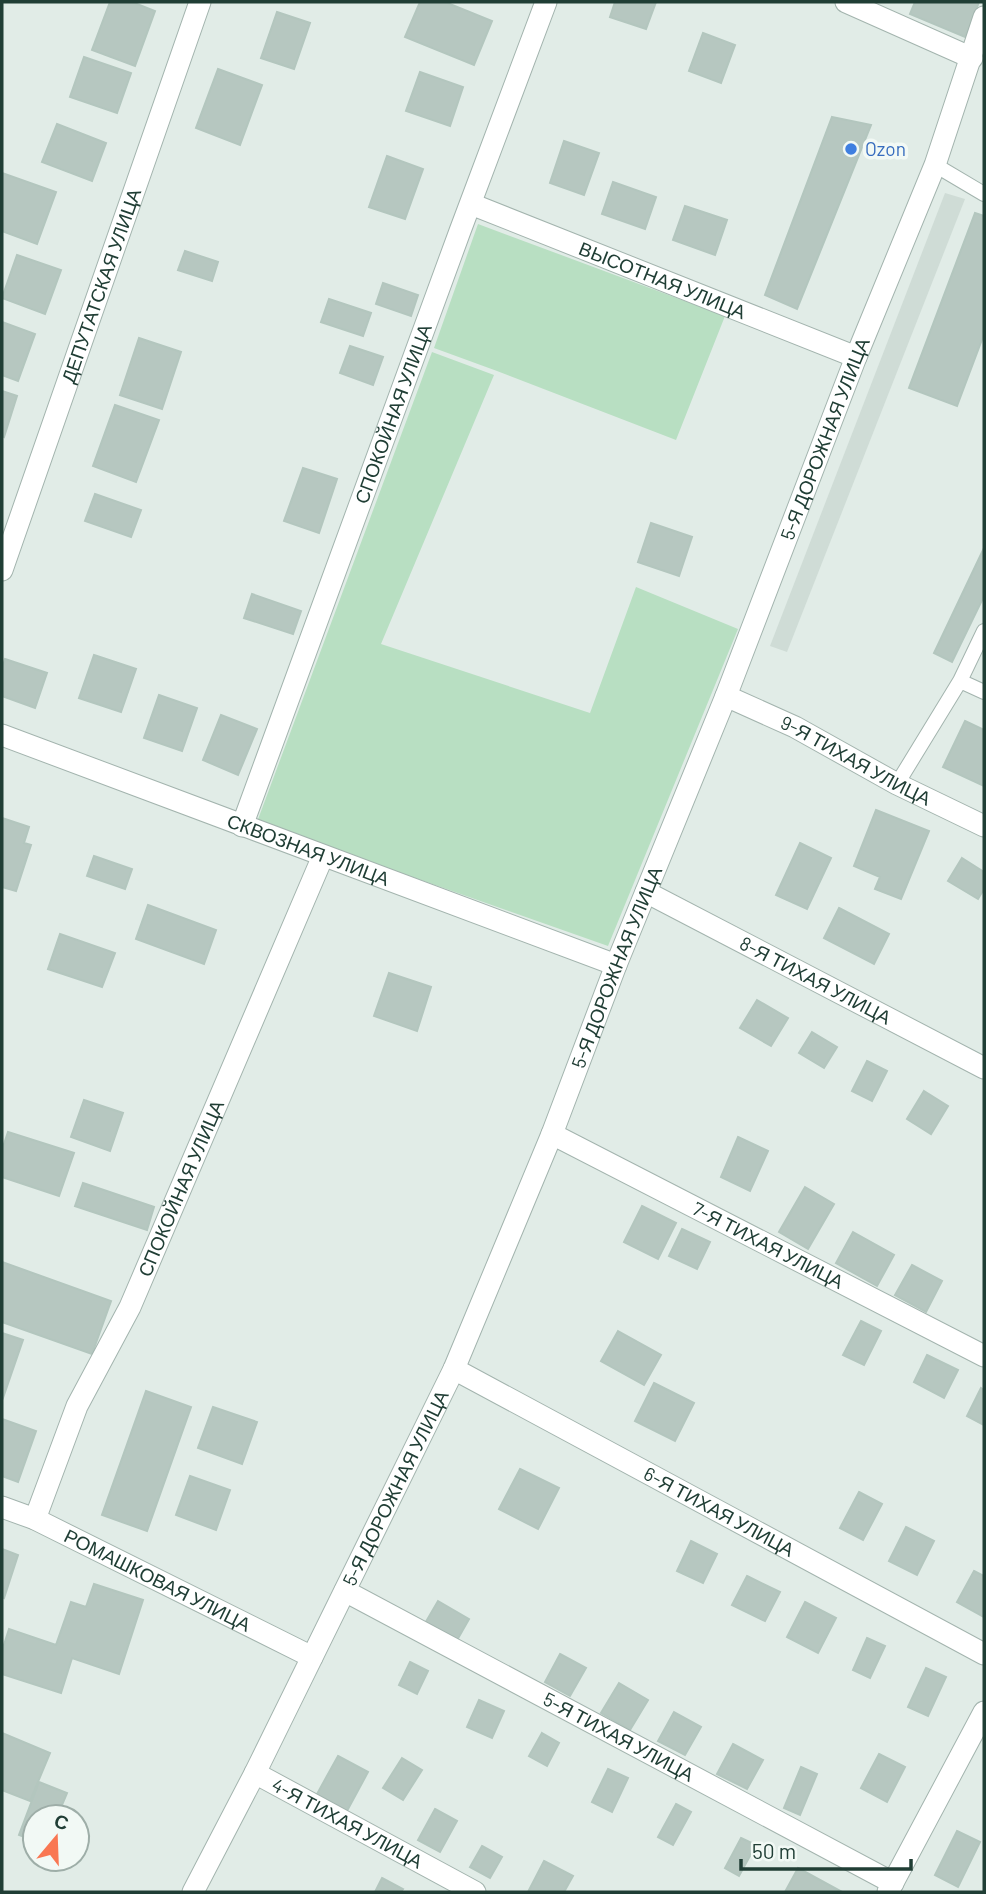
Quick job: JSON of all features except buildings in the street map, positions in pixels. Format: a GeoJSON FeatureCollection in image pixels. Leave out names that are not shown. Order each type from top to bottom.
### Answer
{"type":"FeatureCollection","features":[{"type":"Feature","properties":{"kind":"street","name":"ДЕПУТАТСКАЯ УЛИЦА"},"geometry":{"type":"LineString","coordinates":[[2,570],[200,2]]}},
{"type":"Feature","properties":{"kind":"street","name":"СПОКОЙНАЯ УЛИЦА"},"geometry":{"type":"LineString","coordinates":[[242,826],[546,2]]}},
{"type":"Feature","properties":{"kind":"street"},"geometry":{"type":"LineString","coordinates":[[846,2],[972,58]]}},
{"type":"Feature","properties":{"kind":"street","name":"5-Я ДОРОЖНАЯ УЛИЦА"},"geometry":{"type":"LineString","coordinates":[[193,1892],[255,1773],[454,1369],[552,1134],[616,965],[726,696],[856,358],[935,165],[984,17]]}},
{"type":"Feature","properties":{"kind":"street","name":"ВЫСОТНАЯ УЛИЦА"},"geometry":{"type":"LineString","coordinates":[[471,204],[856,358]]}},
{"type":"Feature","properties":{"kind":"street","name":"9-Я ТИХАЯ УЛИЦА"},"geometry":{"type":"LineString","coordinates":[[726,696],[795,727],[897,784],[984,826]]}},
{"type":"Feature","properties":{"kind":"street","name":"СКВОЗНАЯ УЛИЦА"},"geometry":{"type":"LineString","coordinates":[[2,735],[616,965]]}},
{"type":"Feature","properties":{"kind":"street","name":"СПОКОЙНАЯ УЛИЦА"},"geometry":{"type":"LineString","coordinates":[[34,1519],[77,1406],[130,1307],[323,856]]}},
{"type":"Feature","properties":{"kind":"street","name":"8-Я ТИХАЯ УЛИЦА"},"geometry":{"type":"LineString","coordinates":[[646,892],[984,1068]]}},
{"type":"Feature","properties":{"kind":"street","name":"7-Я ТИХАЯ УЛИЦА"},"geometry":{"type":"LineString","coordinates":[[552,1134],[984,1356]]}},
{"type":"Feature","properties":{"kind":"street","name":"6-Я ТИХАЯ УЛИЦА"},"geometry":{"type":"LineString","coordinates":[[454,1369],[984,1654]]}},
{"type":"Feature","properties":{"kind":"street","name":"РОМАШКОВАЯ УЛИЦА"},"geometry":{"type":"LineString","coordinates":[[2,1507],[34,1519],[312,1657]]}},
{"type":"Feature","properties":{"kind":"street","name":"5-Я ТИХАЯ УЛИЦА"},"geometry":{"type":"LineString","coordinates":[[345,1591],[890,1888]]}},
{"type":"Feature","properties":{"kind":"street"},"geometry":{"type":"LineString","coordinates":[[890,1888],[984,1712]]}},
{"type":"Feature","properties":{"kind":"street","name":"4-Я ТИХАЯ УЛИЦА"},"geometry":{"type":"LineString","coordinates":[[255,1773],[475,1892]]}},
{"type":"Feature","properties":{"kind":"lane"},"geometry":{"type":"LineString","coordinates":[[935,165],[984,194]]}},
{"type":"Feature","properties":{"kind":"lane"},"geometry":{"type":"LineString","coordinates":[[897,784],[960,681],[984,631]]}},
{"type":"Feature","properties":{"kind":"lane"},"geometry":{"type":"LineString","coordinates":[[960,681],[984,692]]}},
{"type":"Feature","properties":{"kind":"shaded area"},"geometry":{"type":"Polygon","coordinates":[[[945,193],[965,199],[787,652],[770,646],[945,193]]]}},
{"type":"Feature","properties":{"kind":"green space"},"geometry":{"type":"Polygon","coordinates":[[[478,224],[725,316],[676,440],[434,348],[478,224]]]}},
{"type":"Feature","properties":{"kind":"green space"},"geometry":{"type":"Polygon","coordinates":[[[432,352],[494,375],[381,644],[590,713],[636,587],[738,629],[608,946],[257,822],[432,352]]]}},
{"type":"Feature","properties":{"kind":"place","name":"Ozon"},"geometry":{"type":"Point","coordinates":[851,149]}}]}
